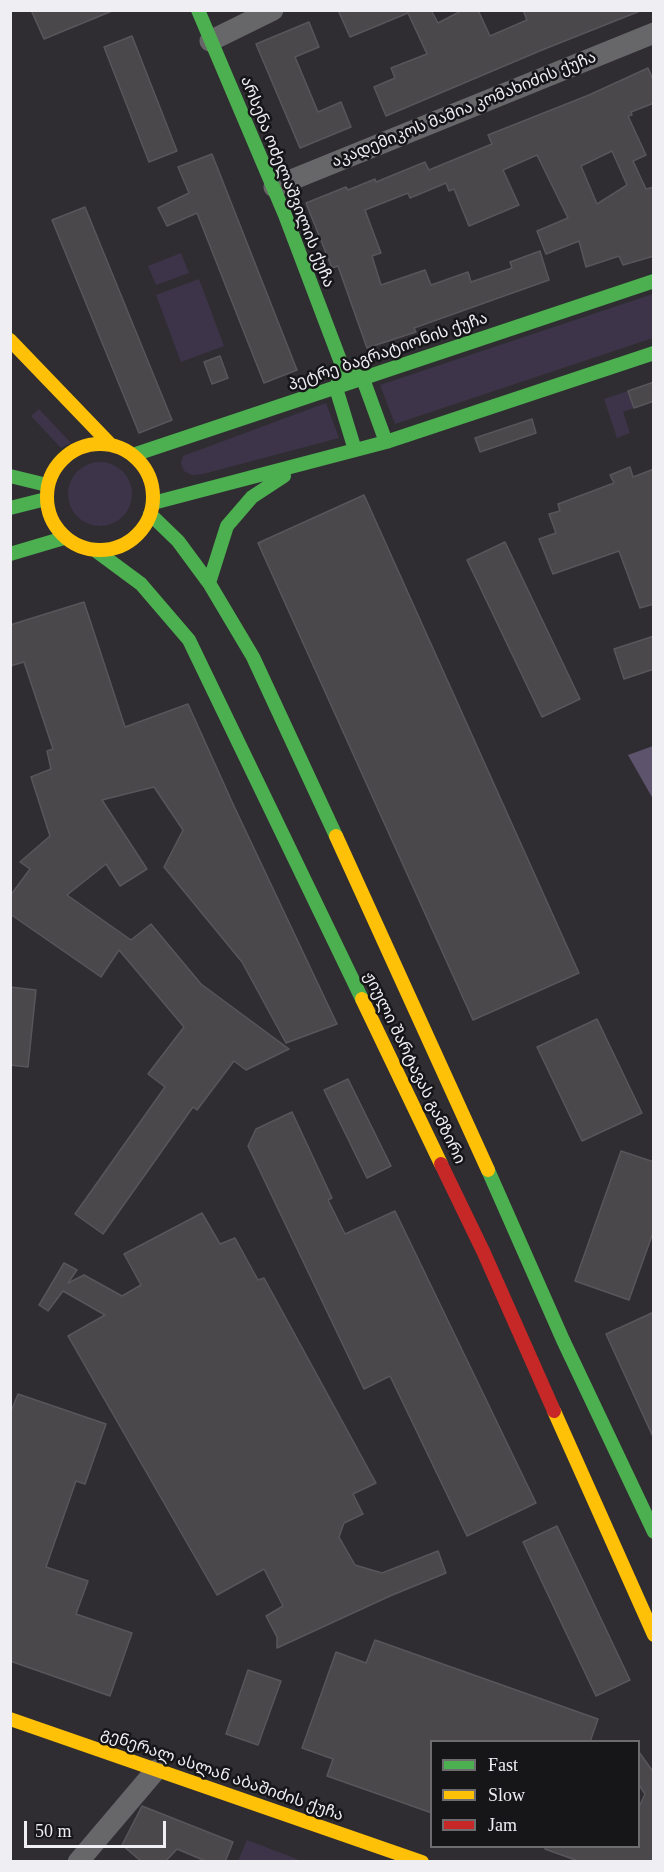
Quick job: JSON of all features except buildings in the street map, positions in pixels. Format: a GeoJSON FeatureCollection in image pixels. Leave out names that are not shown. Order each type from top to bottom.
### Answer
{"type":"FeatureCollection","features":[{"type":"Feature","properties":{"kind":"main road","name":"არსენა ოძელაშვილის ქუჩა"},"geometry":{"type":"LineString","coordinates":[[198,10],[274,187],[343,368]]}},
{"type":"Feature","properties":{"kind":"main road","name":"პეტრე ბაგრატიონის ქუჩა"},"geometry":{"type":"LineString","coordinates":[[133,454],[654,281]]}},
{"type":"Feature","properties":{"kind":"main road"},"geometry":{"type":"LineString","coordinates":[[10,340],[110,444]]}},
{"type":"Feature","properties":{"kind":"main road"},"geometry":{"type":"LineString","coordinates":[[152,509],[386,442],[654,353]]}},
{"type":"Feature","properties":{"kind":"main road"},"geometry":{"type":"LineString","coordinates":[[355,450],[336,388],[343,368],[363,379],[386,442]]}},
{"type":"Feature","properties":{"kind":"main road"},"geometry":{"type":"LineString","coordinates":[[89,444],[110,444],[133,454],[147,471],[153,492],[152,509],[146,525],[129,542],[118,547],[95,550],[79,546],[64,537],[48,514],[46,499],[47,484],[55,466],[70,452],[89,444]]}},
{"type":"Feature","properties":{"kind":"main road"},"geometry":{"type":"LineString","coordinates":[[209,583],[227,526],[252,496],[312,462]]}},
{"type":"Feature","properties":{"kind":"main road"},"geometry":{"type":"LineString","coordinates":[[10,476],[47,484]]}},
{"type":"Feature","properties":{"kind":"main road"},"geometry":{"type":"LineString","coordinates":[[10,508],[46,499]]}},
{"type":"Feature","properties":{"kind":"main road","name":"ჟიული შარტავას გამზირი"},"geometry":{"type":"LineString","coordinates":[[152,509],[209,583],[253,657],[436,1054],[563,1340],[654,1532]]}},
{"type":"Feature","properties":{"kind":"main road"},"geometry":{"type":"LineString","coordinates":[[10,554],[64,537]]}},
{"type":"Feature","properties":{"kind":"main road","name":"ჟიული შარტავას გამზირი"},"geometry":{"type":"LineString","coordinates":[[95,550],[141,584],[189,640],[484,1253],[654,1635]]}},
{"type":"Feature","properties":{"kind":"main road","name":"გენერალ ასლან აბაშიძის ქუჩა"},"geometry":{"type":"LineString","coordinates":[[10,1719],[156,1770],[366,1853],[422,1862]]}},
{"type":"Feature","properties":{"kind":"street"},"geometry":{"type":"LineString","coordinates":[[210,41],[273,10]]}},
{"type":"Feature","properties":{"kind":"street","name":"აკადემიკოს მამია კომახიძის ქუჩა"},"geometry":{"type":"LineString","coordinates":[[274,187],[654,33]]}},
{"type":"Feature","properties":{"kind":"street"},"geometry":{"type":"LineString","coordinates":[[78,1862],[156,1770]]}},
{"type":"Feature","properties":{"kind":"shaded area"},"geometry":{"type":"Polygon","coordinates":[[[181,253],[189,273],[156,285],[148,266],[181,253]]]}},
{"type":"Feature","properties":{"kind":"shaded area"},"geometry":{"type":"Polygon","coordinates":[[[199,279],[224,346],[181,362],[156,295],[199,279]]]}},
{"type":"Feature","properties":{"kind":"shaded area"},"geometry":{"type":"Polygon","coordinates":[[[653,294],[653,338],[395,424],[380,385],[653,294]]]}},
{"type":"Feature","properties":{"kind":"shaded area"},"geometry":{"type":"Polygon","coordinates":[[[628,391],[634,408],[623,412],[630,433],[617,438],[604,399],[628,391]]]}},
{"type":"Feature","properties":{"kind":"shaded area"},"geometry":{"type":"Polygon","coordinates":[[[326,403],[339,438],[203,474],[192,475],[184,471],[181,463],[183,456],[326,403]]]}},
{"type":"Feature","properties":{"kind":"shaded area"},"geometry":{"type":"Polygon","coordinates":[[[39,409],[71,443],[61,448],[31,416],[39,409]]]}},
{"type":"Feature","properties":{"kind":"shaded area"},"geometry":{"type":"Polygon","coordinates":[[[100,462],[118,468],[126,476],[132,494],[126,512],[118,520],[100,526],[82,520],[74,512],[68,494],[74,476],[82,468],[100,462]]]}},
{"type":"Feature","properties":{"kind":"shaded area"},"geometry":{"type":"Polygon","coordinates":[[[654,746],[653,799],[628,755],[654,746]]]}},
{"type":"Feature","properties":{"kind":"shaded area"},"geometry":{"type":"Polygon","coordinates":[[[247,1840],[302,1861],[238,1861],[247,1840]]]}},
{"type":"Feature","properties":{"kind":"traffic: fast"},"geometry":{"type":"LineString","coordinates":[[198,10],[285,215],[343,368],[336,388],[355,450]]}},
{"type":"Feature","properties":{"kind":"traffic: fast"},"geometry":{"type":"LineString","coordinates":[[133,455],[654,281]]}},
{"type":"Feature","properties":{"kind":"traffic: fast"},"geometry":{"type":"LineString","coordinates":[[153,503],[386,442],[654,353]]}},
{"type":"Feature","properties":{"kind":"traffic: fast"},"geometry":{"type":"LineString","coordinates":[[343,368],[363,379],[386,442]]}},
{"type":"Feature","properties":{"kind":"traffic: fast"},"geometry":{"type":"LineString","coordinates":[[10,476],[47,485]]}},
{"type":"Feature","properties":{"kind":"traffic: fast"},"geometry":{"type":"LineString","coordinates":[[209,583],[227,526],[252,497],[284,476]]}},
{"type":"Feature","properties":{"kind":"traffic: fast"},"geometry":{"type":"LineString","coordinates":[[10,508],[46,499]]}},
{"type":"Feature","properties":{"kind":"traffic: fast"},"geometry":{"type":"LineString","coordinates":[[150,514],[178,541],[209,583],[253,657],[336,836]]}},
{"type":"Feature","properties":{"kind":"traffic: fast"},"geometry":{"type":"LineString","coordinates":[[10,554],[64,538]]}},
{"type":"Feature","properties":{"kind":"traffic: fast"},"geometry":{"type":"LineString","coordinates":[[95,550],[141,584],[189,640],[362,999]]}},
{"type":"Feature","properties":{"kind":"traffic: fast"},"geometry":{"type":"LineString","coordinates":[[488,1170],[563,1340],[654,1532]]}},
{"type":"Feature","properties":{"kind":"traffic: slow"},"geometry":{"type":"LineString","coordinates":[[10,340],[110,444]]}},
{"type":"Feature","properties":{"kind":"traffic: slow"},"geometry":{"type":"LineString","coordinates":[[100,444],[120,448],[138,459],[149,477],[153,497],[149,517],[138,535],[120,546],[100,550],[80,546],[62,535],[51,517],[47,497],[51,477],[62,459],[80,448],[100,444]]}},
{"type":"Feature","properties":{"kind":"traffic: slow"},"geometry":{"type":"LineString","coordinates":[[336,836],[488,1170]]}},
{"type":"Feature","properties":{"kind":"traffic: slow"},"geometry":{"type":"LineString","coordinates":[[362,999],[441,1164]]}},
{"type":"Feature","properties":{"kind":"traffic: slow"},"geometry":{"type":"LineString","coordinates":[[554,1411],[654,1635]]}},
{"type":"Feature","properties":{"kind":"traffic: slow"},"geometry":{"type":"LineString","coordinates":[[10,1719],[422,1862]]}},
{"type":"Feature","properties":{"kind":"traffic: jam"},"geometry":{"type":"LineString","coordinates":[[441,1164],[484,1253],[554,1411]]}}]}
